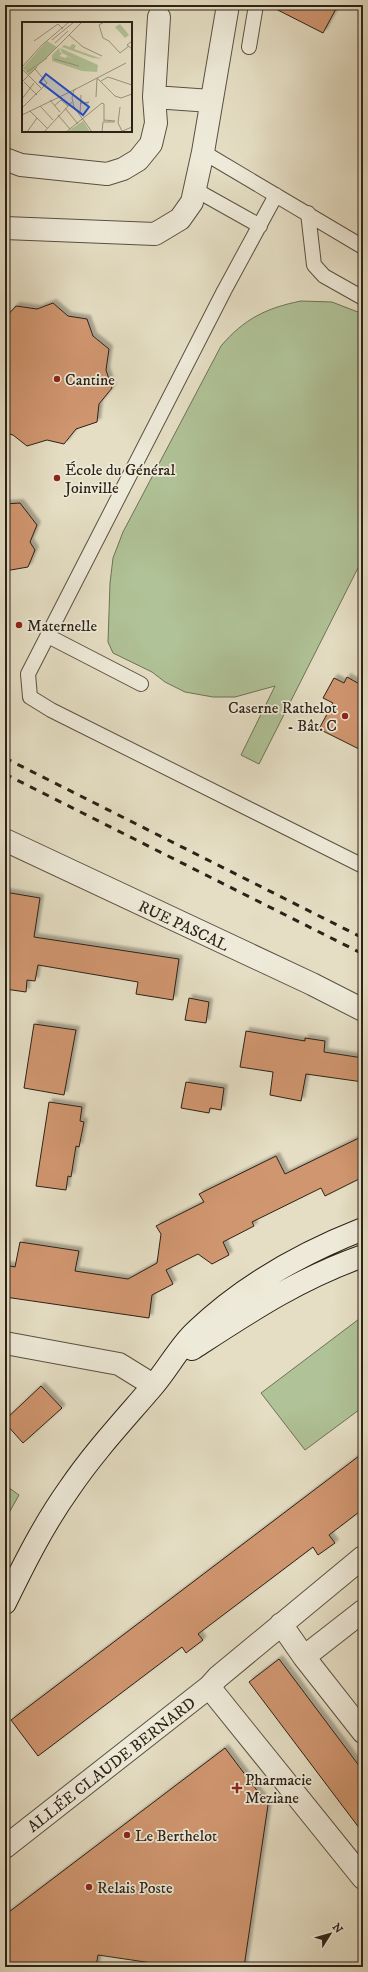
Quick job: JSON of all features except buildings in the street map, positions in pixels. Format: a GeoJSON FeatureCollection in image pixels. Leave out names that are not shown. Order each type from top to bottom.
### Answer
{"type":"FeatureCollection","features":[{"type":"Feature","properties":{"kind":"street"},"geometry":{"type":"LineString","coordinates":[[5,228],[155,234],[180,219],[192,202],[203,152],[228,5]]}},
{"type":"Feature","properties":{"kind":"street"},"geometry":{"type":"LineString","coordinates":[[5,159],[21,165],[107,174],[124,170],[138,160],[152,144],[156,123],[154,97],[159,17]]}},
{"type":"Feature","properties":{"kind":"street"},"geometry":{"type":"LineString","coordinates":[[154,97],[211,101]]}},
{"type":"Feature","properties":{"kind":"street","name":"RUE PASCAL"},"geometry":{"type":"LineString","coordinates":[[5,840],[312,984],[363,1010]]}},
{"type":"Feature","properties":{"kind":"street"},"geometry":{"type":"LineString","coordinates":[[5,1603],[42,1532],[68,1489],[114,1430],[153,1386],[194,1332],[227,1304],[254,1284],[310,1252],[363,1229]]}},
{"type":"Feature","properties":{"kind":"street"},"geometry":{"type":"LineString","coordinates":[[173,1361],[284,1290],[328,1268],[363,1256]]}},
{"type":"Feature","properties":{"kind":"street"},"geometry":{"type":"LineString","coordinates":[[5,1343],[120,1364],[153,1386]]}},
{"type":"Feature","properties":{"kind":"street","name":"ALLÉE CLAUDE BERNARD"},"geometry":{"type":"LineString","coordinates":[[7,1843],[209,1687],[218,1677],[363,1557]]}},
{"type":"Feature","properties":{"kind":"street"},"geometry":{"type":"LineString","coordinates":[[304,1657],[363,1611]]}},
{"type":"Feature","properties":{"kind":"street"},"geometry":{"type":"LineString","coordinates":[[281,1624],[304,1657],[363,1732]]}},
{"type":"Feature","properties":{"kind":"street","name":"ALLÉE CLAUDE BERNARD"},"geometry":{"type":"LineString","coordinates":[[209,1687],[363,1878]]}},
{"type":"Feature","properties":{"kind":"lane"},"geometry":{"type":"LineString","coordinates":[[249,47],[256,5]]}},
{"type":"Feature","properties":{"kind":"lane"},"geometry":{"type":"LineString","coordinates":[[203,152],[363,247]]}},
{"type":"Feature","properties":{"kind":"lane"},"geometry":{"type":"LineString","coordinates":[[194,189],[260,226]]}},
{"type":"Feature","properties":{"kind":"lane"},"geometry":{"type":"LineString","coordinates":[[276,194],[224,291],[28,674],[30,697],[58,714],[363,866]]}},
{"type":"Feature","properties":{"kind":"lane"},"geometry":{"type":"LineString","coordinates":[[308,213],[314,266],[324,276],[363,298]]}},
{"type":"Feature","properties":{"kind":"lane"},"geometry":{"type":"LineString","coordinates":[[48,636],[141,684]]}},
{"type":"Feature","properties":{"kind":"green space"},"geometry":{"type":"Polygon","coordinates":[[[301,301],[332,302],[363,314],[363,558],[259,764],[241,755],[275,686],[235,697],[213,697],[185,692],[165,682],[152,672],[113,653],[108,642],[110,583],[113,558],[123,532],[221,346],[238,329],[256,316],[277,307],[301,301]]]}},
{"type":"Feature","properties":{"kind":"green space"},"geometry":{"type":"Polygon","coordinates":[[[363,1316],[363,1407],[305,1450],[261,1393],[363,1316]]]}},
{"type":"Feature","properties":{"kind":"green space"},"geometry":{"type":"Polygon","coordinates":[[[5,1485],[19,1495],[5,1520],[5,1485]]]}},
{"type":"Feature","properties":{"kind":"railway"},"geometry":{"type":"LineString","coordinates":[[5,758],[363,938]]}},
{"type":"Feature","properties":{"kind":"railway"},"geometry":{"type":"LineString","coordinates":[[5,774],[363,954]]}},
{"type":"Feature","properties":{"kind":"place","name":"Cantine"},"geometry":{"type":"Point","coordinates":[57,379]}},
{"type":"Feature","properties":{"kind":"place","name":"École du Général Joinville"},"geometry":{"type":"Point","coordinates":[57,478]}},
{"type":"Feature","properties":{"kind":"place","name":"Maternelle"},"geometry":{"type":"Point","coordinates":[19,625]}},
{"type":"Feature","properties":{"kind":"place","name":"Caserne Rathelot - Bât. C"},"geometry":{"type":"Point","coordinates":[345,716]}},
{"type":"Feature","properties":{"kind":"place","name":"Pharmacie Meziane"},"geometry":{"type":"Point","coordinates":[237,1788]}},
{"type":"Feature","properties":{"kind":"place","name":"Le Berthelot"},"geometry":{"type":"Point","coordinates":[127,1835]}},
{"type":"Feature","properties":{"kind":"place","name":"Relais Poste"},"geometry":{"type":"Point","coordinates":[89,1887]}}]}
